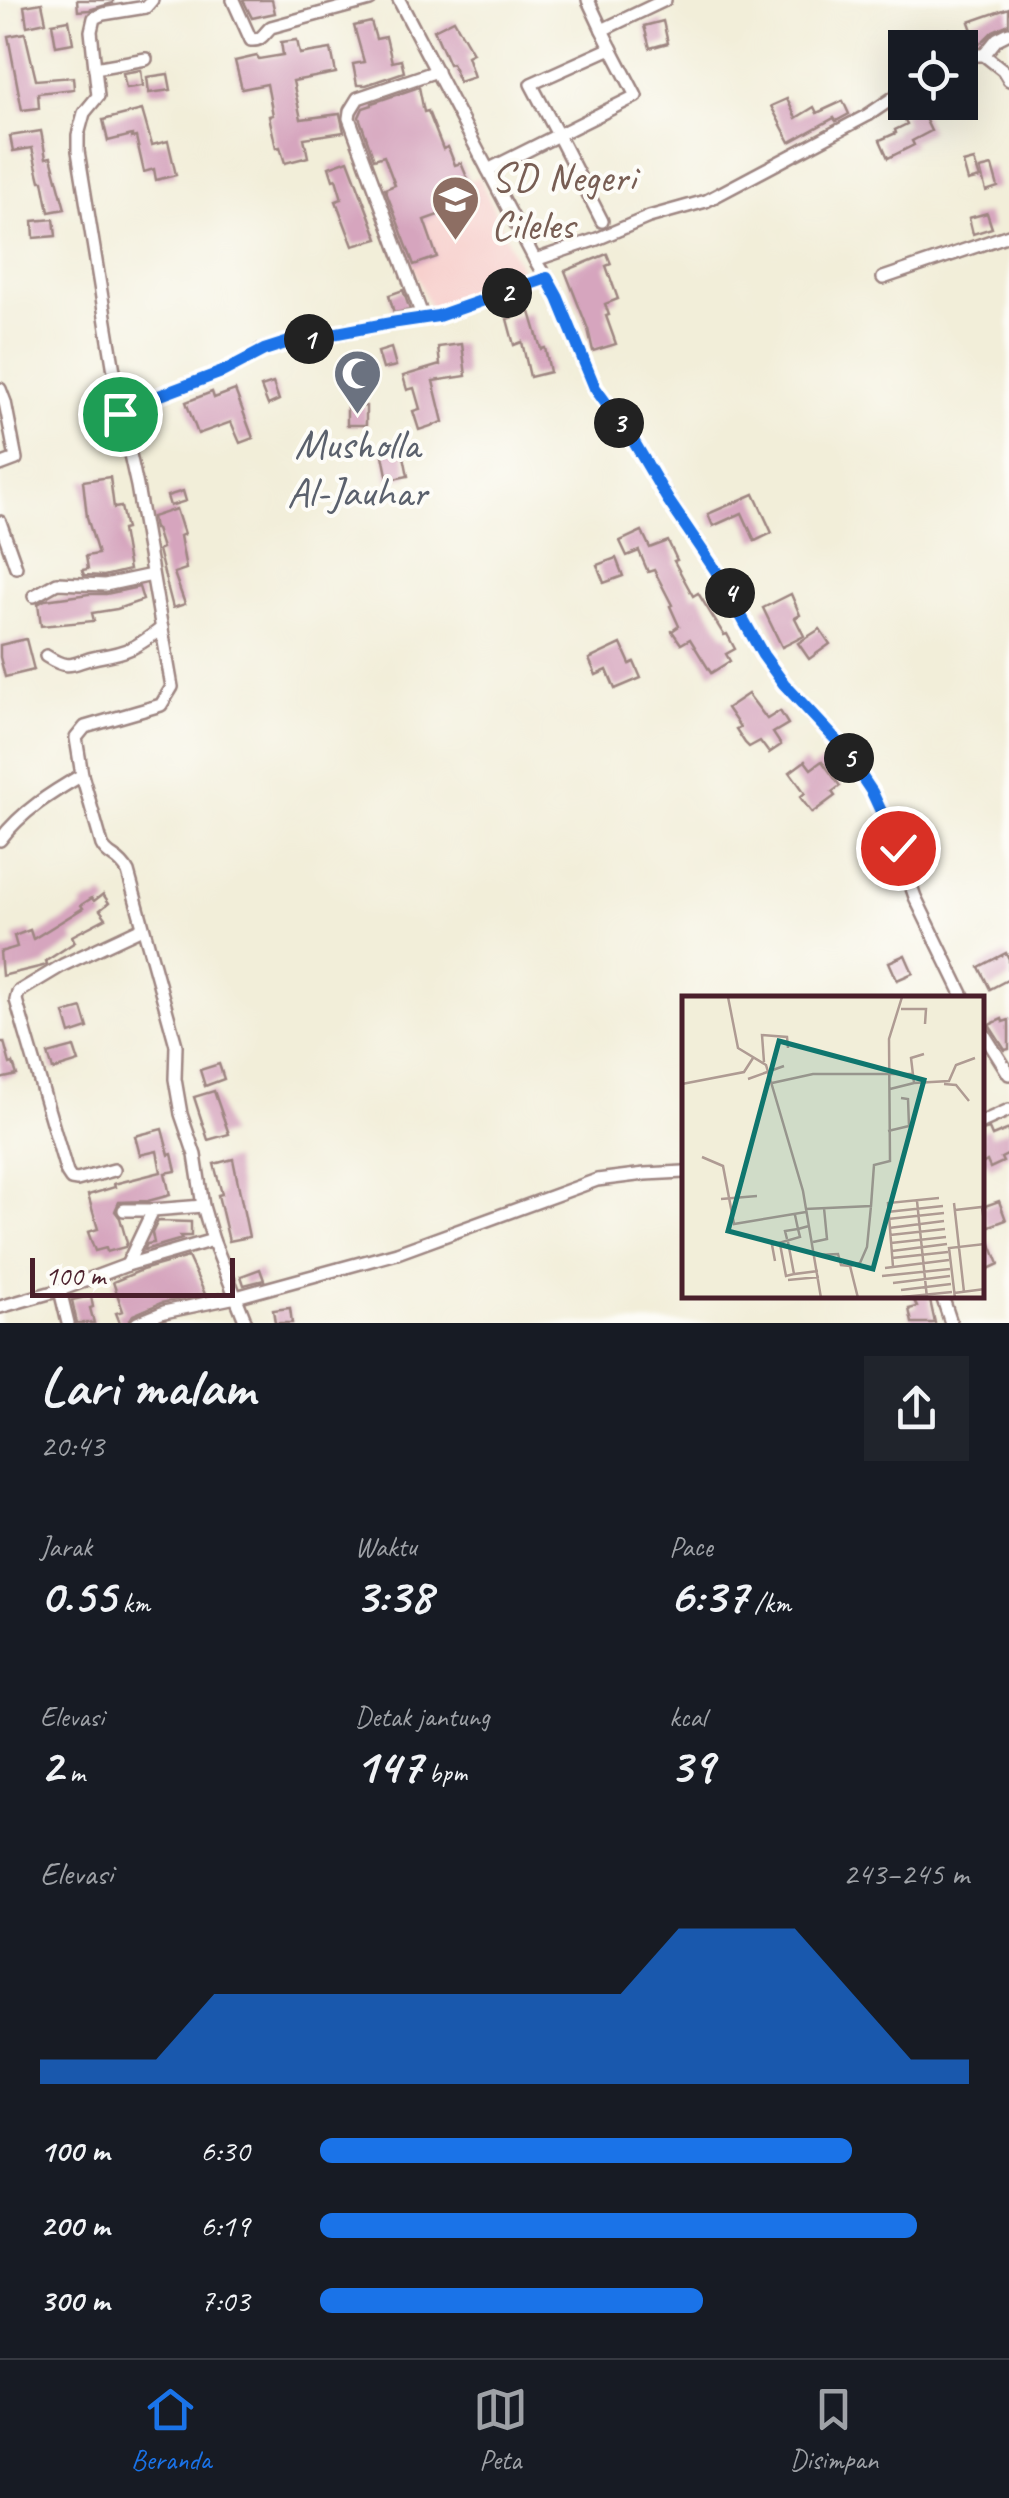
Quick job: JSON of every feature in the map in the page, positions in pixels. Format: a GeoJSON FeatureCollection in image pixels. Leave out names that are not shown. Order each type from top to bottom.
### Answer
{"type":"FeatureCollection","features":[{"type":"Feature","properties":{"kind":"street"},"geometry":{"type":"LineString","coordinates":[[152,0],[146,6],[94,18],[98,96],[84,113],[78,151],[120,414],[172,687],[161,705],[86,727],[76,738],[102,845],[122,860],[128,872],[176,1046],[175,1079],[181,1114],[195,1155],[203,1206],[246,1323]]}},
{"type":"Feature","properties":{"kind":"street"},"geometry":{"type":"LineString","coordinates":[[232,0],[251,40],[255,40],[271,27],[370,0]]}},
{"type":"Feature","properties":{"kind":"street"},"geometry":{"type":"LineString","coordinates":[[399,0],[558,298],[595,388],[716,571],[763,655],[784,684],[840,744],[872,792],[915,897],[963,996]]}},
{"type":"Feature","properties":{"kind":"street"},"geometry":{"type":"LineString","coordinates":[[488,170],[636,96],[588,0]]}},
{"type":"Feature","properties":{"kind":"street"},"geometry":{"type":"LineString","coordinates":[[602,30],[649,3],[664,0]]}},
{"type":"Feature","properties":{"kind":"street"},"geometry":{"type":"LineString","coordinates":[[978,54],[984,54],[1009,33]]}},
{"type":"Feature","properties":{"kind":"street"},"geometry":{"type":"LineString","coordinates":[[602,221],[532,84],[611,48]]}},
{"type":"Feature","properties":{"kind":"street"},"geometry":{"type":"LineString","coordinates":[[984,54],[1009,80]]}},
{"type":"Feature","properties":{"kind":"street"},"geometry":{"type":"LineString","coordinates":[[95,68],[146,59]]}},
{"type":"Feature","properties":{"kind":"street"},"geometry":{"type":"LineString","coordinates":[[423,318],[349,118],[358,98],[437,71]]}},
{"type":"Feature","properties":{"kind":"street"},"geometry":{"type":"LineString","coordinates":[[535,260],[706,200],[888,101]]}},
{"type":"Feature","properties":{"kind":"street"},"geometry":{"type":"LineString","coordinates":[[882,278],[1009,235]]}},
{"type":"Feature","properties":{"kind":"street"},"geometry":{"type":"LineString","coordinates":[[120,414],[289,342],[438,316],[547,278]]}},
{"type":"Feature","properties":{"kind":"street"},"geometry":{"type":"LineString","coordinates":[[0,389],[16,458],[0,465]]}},
{"type":"Feature","properties":{"kind":"street"},"geometry":{"type":"LineString","coordinates":[[0,522],[16,566]]}},
{"type":"Feature","properties":{"kind":"street"},"geometry":{"type":"LineString","coordinates":[[34,596],[57,583],[105,585],[152,575]]}},
{"type":"Feature","properties":{"kind":"street"},"geometry":{"type":"LineString","coordinates":[[46,656],[57,663],[76,665],[137,647],[162,628]]}},
{"type":"Feature","properties":{"kind":"street"},"geometry":{"type":"LineString","coordinates":[[0,840],[42,797],[82,775]]}},
{"type":"Feature","properties":{"kind":"street"},"geometry":{"type":"LineString","coordinates":[[114,1170],[77,1180],[66,1172],[16,1000],[18,992],[63,965],[142,928]]}},
{"type":"Feature","properties":{"kind":"street"},"geometry":{"type":"LineString","coordinates":[[984,1037],[1009,1074]]}},
{"type":"Feature","properties":{"kind":"street"},"geometry":{"type":"LineString","coordinates":[[984,1121],[1009,1110]]}},
{"type":"Feature","properties":{"kind":"street"},"geometry":{"type":"LineString","coordinates":[[137,1323],[164,1312],[397,1254],[596,1180],[682,1172]]}},
{"type":"Feature","properties":{"kind":"street"},"geometry":{"type":"LineString","coordinates":[[124,1210],[203,1206]]}},
{"type":"Feature","properties":{"kind":"street"},"geometry":{"type":"LineString","coordinates":[[127,1266],[153,1210]]}},
{"type":"Feature","properties":{"kind":"street"},"geometry":{"type":"LineString","coordinates":[[0,1308],[213,1240]]}},
{"type":"Feature","properties":{"kind":"street"},"geometry":{"type":"LineString","coordinates":[[60,1290],[68,1323]]}},
{"type":"Feature","properties":{"kind":"street"},"geometry":{"type":"LineString","coordinates":[[943,1298],[951,1323]]}},
{"type":"Feature","properties":{"kind":"shaded area","name":"SD Negeri Cileles"},"geometry":{"type":"Polygon","coordinates":[[[479,177],[524,277],[433,316],[390,208],[479,177]]]}},
{"type":"Feature","properties":{"kind":"building"},"geometry":{"type":"Polygon","coordinates":[[[77,0],[113,0],[113,3],[78,11],[77,0]]]}},
{"type":"Feature","properties":{"kind":"building"},"geometry":{"type":"Polygon","coordinates":[[[243,0],[272,0],[275,13],[252,18],[243,0]]]}},
{"type":"Feature","properties":{"kind":"building"},"geometry":{"type":"Polygon","coordinates":[[[42,3],[46,22],[27,26],[24,6],[42,3]]]}},
{"type":"Feature","properties":{"kind":"building"},"geometry":{"type":"Polygon","coordinates":[[[1009,8],[1009,24],[978,44],[978,30],[972,30],[969,22],[1009,8]]]}},
{"type":"Feature","properties":{"kind":"building"},"geometry":{"type":"Polygon","coordinates":[[[69,20],[73,43],[56,46],[52,23],[69,20]]]}},
{"type":"Feature","properties":{"kind":"building"},"geometry":{"type":"Polygon","coordinates":[[[454,20],[473,53],[467,56],[474,77],[459,82],[434,30],[454,20]]]}},
{"type":"Feature","properties":{"kind":"building"},"geometry":{"type":"Polygon","coordinates":[[[663,21],[668,43],[650,48],[644,26],[663,21]]]}},
{"type":"Feature","properties":{"kind":"building"},"geometry":{"type":"Polygon","coordinates":[[[371,22],[376,39],[386,37],[392,62],[401,60],[404,72],[357,85],[353,64],[364,62],[354,26],[371,22]]]}},
{"type":"Feature","properties":{"kind":"building"},"geometry":{"type":"Polygon","coordinates":[[[25,33],[36,80],[73,77],[74,89],[38,93],[39,108],[22,110],[8,36],[25,33]]]}},
{"type":"Feature","properties":{"kind":"building"},"geometry":{"type":"Polygon","coordinates":[[[297,40],[300,54],[331,49],[336,73],[293,81],[301,119],[340,114],[344,132],[304,138],[308,157],[285,163],[280,147],[276,148],[267,84],[242,89],[235,61],[283,55],[281,42],[297,40]]]}},
{"type":"Feature","properties":{"kind":"building"},"geometry":{"type":"Polygon","coordinates":[[[141,70],[143,86],[126,88],[123,73],[141,70]]]}},
{"type":"Feature","properties":{"kind":"building"},"geometry":{"type":"Polygon","coordinates":[[[168,74],[171,90],[149,93],[147,77],[168,74]]]}},
{"type":"Feature","properties":{"kind":"building"},"geometry":{"type":"Polygon","coordinates":[[[419,87],[424,112],[428,111],[443,149],[448,147],[455,165],[461,163],[477,201],[424,220],[437,257],[414,265],[385,189],[395,185],[384,156],[374,159],[359,117],[363,108],[372,103],[419,87]]]}},
{"type":"Feature","properties":{"kind":"building"},"geometry":{"type":"Polygon","coordinates":[[[787,99],[796,118],[814,107],[817,113],[843,101],[849,114],[790,142],[771,106],[787,99]]]}},
{"type":"Feature","properties":{"kind":"building"},"geometry":{"type":"Polygon","coordinates":[[[142,110],[152,145],[168,141],[176,175],[156,180],[154,169],[144,172],[136,137],[132,135],[108,141],[103,120],[142,110]]]}},
{"type":"Feature","properties":{"kind":"building"},"geometry":{"type":"Polygon","coordinates":[[[905,120],[926,120],[931,131],[888,158],[880,140],[907,124],[905,120]]]}},
{"type":"Feature","properties":{"kind":"building"},"geometry":{"type":"Polygon","coordinates":[[[41,131],[46,158],[51,157],[65,209],[49,212],[32,148],[13,151],[10,136],[41,131]]]}},
{"type":"Feature","properties":{"kind":"building"},"geometry":{"type":"Polygon","coordinates":[[[348,160],[378,239],[353,246],[336,201],[342,199],[336,179],[333,180],[329,167],[348,160]]]}},
{"type":"Feature","properties":{"kind":"building"},"geometry":{"type":"Polygon","coordinates":[[[974,160],[980,178],[968,181],[963,163],[974,160]]]}},
{"type":"Feature","properties":{"kind":"building"},"geometry":{"type":"Polygon","coordinates":[[[992,166],[998,187],[986,191],[980,169],[992,166]]]}},
{"type":"Feature","properties":{"kind":"building"},"geometry":{"type":"Polygon","coordinates":[[[987,213],[992,228],[973,234],[969,218],[987,213]]]}},
{"type":"Feature","properties":{"kind":"building"},"geometry":{"type":"Polygon","coordinates":[[[54,219],[56,236],[34,238],[33,221],[54,219]]]}},
{"type":"Feature","properties":{"kind":"building"},"geometry":{"type":"Polygon","coordinates":[[[607,254],[611,264],[606,266],[618,299],[605,304],[609,315],[606,316],[616,344],[593,351],[565,271],[607,254]]]}},
{"type":"Feature","properties":{"kind":"building"},"geometry":{"type":"Polygon","coordinates":[[[403,290],[410,310],[394,313],[389,295],[403,290]]]}},
{"type":"Feature","properties":{"kind":"building"},"geometry":{"type":"Polygon","coordinates":[[[530,312],[550,372],[530,377],[522,342],[514,345],[507,319],[530,312]]]}},
{"type":"Feature","properties":{"kind":"building"},"geometry":{"type":"Polygon","coordinates":[[[462,344],[466,376],[433,381],[443,422],[419,430],[413,411],[420,409],[414,388],[407,390],[403,376],[440,365],[438,347],[462,344]]]}},
{"type":"Feature","properties":{"kind":"building"},"geometry":{"type":"Polygon","coordinates":[[[391,348],[396,366],[383,369],[378,352],[391,348]]]}},
{"type":"Feature","properties":{"kind":"building"},"geometry":{"type":"Polygon","coordinates":[[[273,383],[279,400],[268,405],[261,387],[273,383]]]}},
{"type":"Feature","properties":{"kind":"building"},"geometry":{"type":"Polygon","coordinates":[[[235,390],[253,438],[240,443],[231,422],[198,434],[186,402],[212,392],[214,398],[235,390]]]}},
{"type":"Feature","properties":{"kind":"building","name":"Musholla Al-Jauhar"},"geometry":{"type":"Polygon","coordinates":[[[366,406],[366,425],[347,425],[347,407],[366,406]]]}},
{"type":"Feature","properties":{"kind":"building"},"geometry":{"type":"Polygon","coordinates":[[[402,446],[408,476],[388,480],[382,450],[402,446]]]}},
{"type":"Feature","properties":{"kind":"building"},"geometry":{"type":"Polygon","coordinates":[[[110,477],[114,508],[121,507],[126,529],[122,530],[129,570],[104,576],[84,575],[82,570],[88,569],[86,556],[98,554],[87,517],[83,481],[110,477]]]}},
{"type":"Feature","properties":{"kind":"building"},"geometry":{"type":"Polygon","coordinates":[[[183,491],[186,501],[170,506],[167,496],[183,491]]]}},
{"type":"Feature","properties":{"kind":"building"},"geometry":{"type":"Polygon","coordinates":[[[754,494],[772,533],[755,541],[742,513],[713,526],[708,514],[754,494]]]}},
{"type":"Feature","properties":{"kind":"building"},"geometry":{"type":"Polygon","coordinates":[[[176,509],[184,534],[180,536],[186,569],[174,573],[185,604],[173,608],[152,517],[176,509]]]}},
{"type":"Feature","properties":{"kind":"building"},"geometry":{"type":"Polygon","coordinates":[[[642,531],[650,548],[668,541],[693,596],[698,593],[735,649],[726,654],[730,661],[711,673],[690,639],[681,644],[672,631],[679,626],[654,570],[648,572],[639,551],[627,556],[620,541],[642,531]]]}},
{"type":"Feature","properties":{"kind":"building"},"geometry":{"type":"Polygon","coordinates":[[[616,558],[623,576],[604,583],[597,565],[616,558]]]}},
{"type":"Feature","properties":{"kind":"building"},"geometry":{"type":"Polygon","coordinates":[[[139,587],[143,600],[92,613],[94,621],[41,626],[38,604],[45,600],[139,587]]]}},
{"type":"Feature","properties":{"kind":"building"},"geometry":{"type":"Polygon","coordinates":[[[791,594],[800,615],[795,618],[804,636],[782,647],[763,608],[791,594]]]}},
{"type":"Feature","properties":{"kind":"building"},"geometry":{"type":"Polygon","coordinates":[[[820,629],[830,644],[809,659],[798,643],[820,629]]]}},
{"type":"Feature","properties":{"kind":"building"},"geometry":{"type":"Polygon","coordinates":[[[26,639],[34,670],[5,677],[0,645],[26,639]]]}},
{"type":"Feature","properties":{"kind":"building"},"geometry":{"type":"Polygon","coordinates":[[[621,644],[641,678],[615,689],[607,670],[596,675],[589,659],[621,644]]]}},
{"type":"Feature","properties":{"kind":"building"},"geometry":{"type":"Polygon","coordinates":[[[748,694],[767,719],[780,711],[788,724],[773,733],[781,745],[769,753],[760,741],[749,747],[745,743],[727,708],[748,694]]]}},
{"type":"Feature","properties":{"kind":"building"},"geometry":{"type":"Polygon","coordinates":[[[805,761],[811,769],[822,761],[840,786],[832,792],[835,796],[812,813],[800,797],[805,793],[790,772],[805,761]]]}},
{"type":"Feature","properties":{"kind":"building"},"geometry":{"type":"Polygon","coordinates":[[[103,894],[109,903],[100,910],[106,918],[72,936],[75,942],[47,964],[2,976],[0,952],[17,947],[14,936],[30,930],[33,939],[103,894]]]}},
{"type":"Feature","properties":{"kind":"building"},"geometry":{"type":"Polygon","coordinates":[[[1006,953],[1009,979],[990,989],[979,967],[1006,953]]]}},
{"type":"Feature","properties":{"kind":"building"},"geometry":{"type":"Polygon","coordinates":[[[905,955],[913,973],[897,980],[889,962],[905,955]]]}},
{"type":"Feature","properties":{"kind":"building"},"geometry":{"type":"Polygon","coordinates":[[[82,1008],[88,1028],[70,1034],[64,1013],[82,1008]]]}},
{"type":"Feature","properties":{"kind":"building"},"geometry":{"type":"Polygon","coordinates":[[[1009,1020],[1009,1049],[1005,1050],[989,1025],[1009,1020]]]}},
{"type":"Feature","properties":{"kind":"building"},"geometry":{"type":"Polygon","coordinates":[[[0,1042],[4,1042],[17,1075],[0,1079],[0,1042]]]}},
{"type":"Feature","properties":{"kind":"building"},"geometry":{"type":"Polygon","coordinates":[[[74,1047],[79,1062],[53,1070],[48,1054],[74,1047]]]}},
{"type":"Feature","properties":{"kind":"building"},"geometry":{"type":"Polygon","coordinates":[[[219,1064],[224,1079],[205,1086],[200,1070],[219,1064]]]}},
{"type":"Feature","properties":{"kind":"building"},"geometry":{"type":"Polygon","coordinates":[[[214,1091],[229,1134],[208,1140],[194,1097],[214,1091]]]}},
{"type":"Feature","properties":{"kind":"building"},"geometry":{"type":"Polygon","coordinates":[[[162,1129],[176,1171],[165,1173],[170,1195],[119,1202],[115,1211],[127,1243],[107,1252],[106,1248],[95,1251],[88,1232],[98,1229],[88,1195],[161,1172],[157,1151],[140,1155],[135,1136],[162,1129]]]}},
{"type":"Feature","properties":{"kind":"building"},"geometry":{"type":"Polygon","coordinates":[[[989,1129],[992,1136],[1009,1129],[1009,1154],[990,1168],[987,1161],[984,1163],[984,1130],[989,1129]]]}},
{"type":"Feature","properties":{"kind":"building"},"geometry":{"type":"Polygon","coordinates":[[[233,1159],[249,1237],[229,1241],[214,1164],[233,1159]]]}},
{"type":"Feature","properties":{"kind":"building"},"geometry":{"type":"Polygon","coordinates":[[[999,1201],[1006,1220],[987,1227],[984,1206],[999,1201]]]}},
{"type":"Feature","properties":{"kind":"building"},"geometry":{"type":"Polygon","coordinates":[[[158,1221],[191,1222],[191,1236],[180,1236],[182,1239],[144,1250],[147,1244],[154,1243],[152,1233],[158,1221]]]}},
{"type":"Feature","properties":{"kind":"building"},"geometry":{"type":"Polygon","coordinates":[[[990,1242],[999,1264],[986,1270],[984,1266],[984,1245],[990,1242]]]}},
{"type":"Feature","properties":{"kind":"building"},"geometry":{"type":"Polygon","coordinates":[[[188,1257],[205,1294],[161,1303],[133,1315],[128,1323],[120,1323],[116,1313],[123,1311],[113,1282],[188,1257]]]}},
{"type":"Feature","properties":{"kind":"building"},"geometry":{"type":"Polygon","coordinates":[[[260,1269],[264,1280],[244,1285],[241,1276],[260,1269]]]}},
{"type":"Feature","properties":{"kind":"building"},"geometry":{"type":"Polygon","coordinates":[[[91,1296],[94,1323],[77,1323],[72,1300],[91,1296]]]}},
{"type":"Feature","properties":{"kind":"building"},"geometry":{"type":"Polygon","coordinates":[[[913,1298],[929,1298],[935,1323],[912,1323],[909,1309],[917,1307],[913,1298]]]}},
{"type":"Feature","properties":{"kind":"building"},"geometry":{"type":"Polygon","coordinates":[[[290,1308],[292,1323],[275,1323],[273,1310],[290,1308]]]}},
{"type":"Feature","properties":{"kind":"place","name":"SD Negeri Cileles"},"geometry":{"type":"Point","coordinates":[456,242]}},
{"type":"Feature","properties":{"kind":"place","name":"Musholla Al-Jauhar"},"geometry":{"type":"Point","coordinates":[357,416]}},
{"type":"Feature","properties":{"kind":"route"},"geometry":{"type":"LineString","coordinates":[[120,414],[289,342],[438,316],[547,278],[595,388],[716,571],[763,655],[784,684],[840,744],[872,792],[898,848]]}}]}
